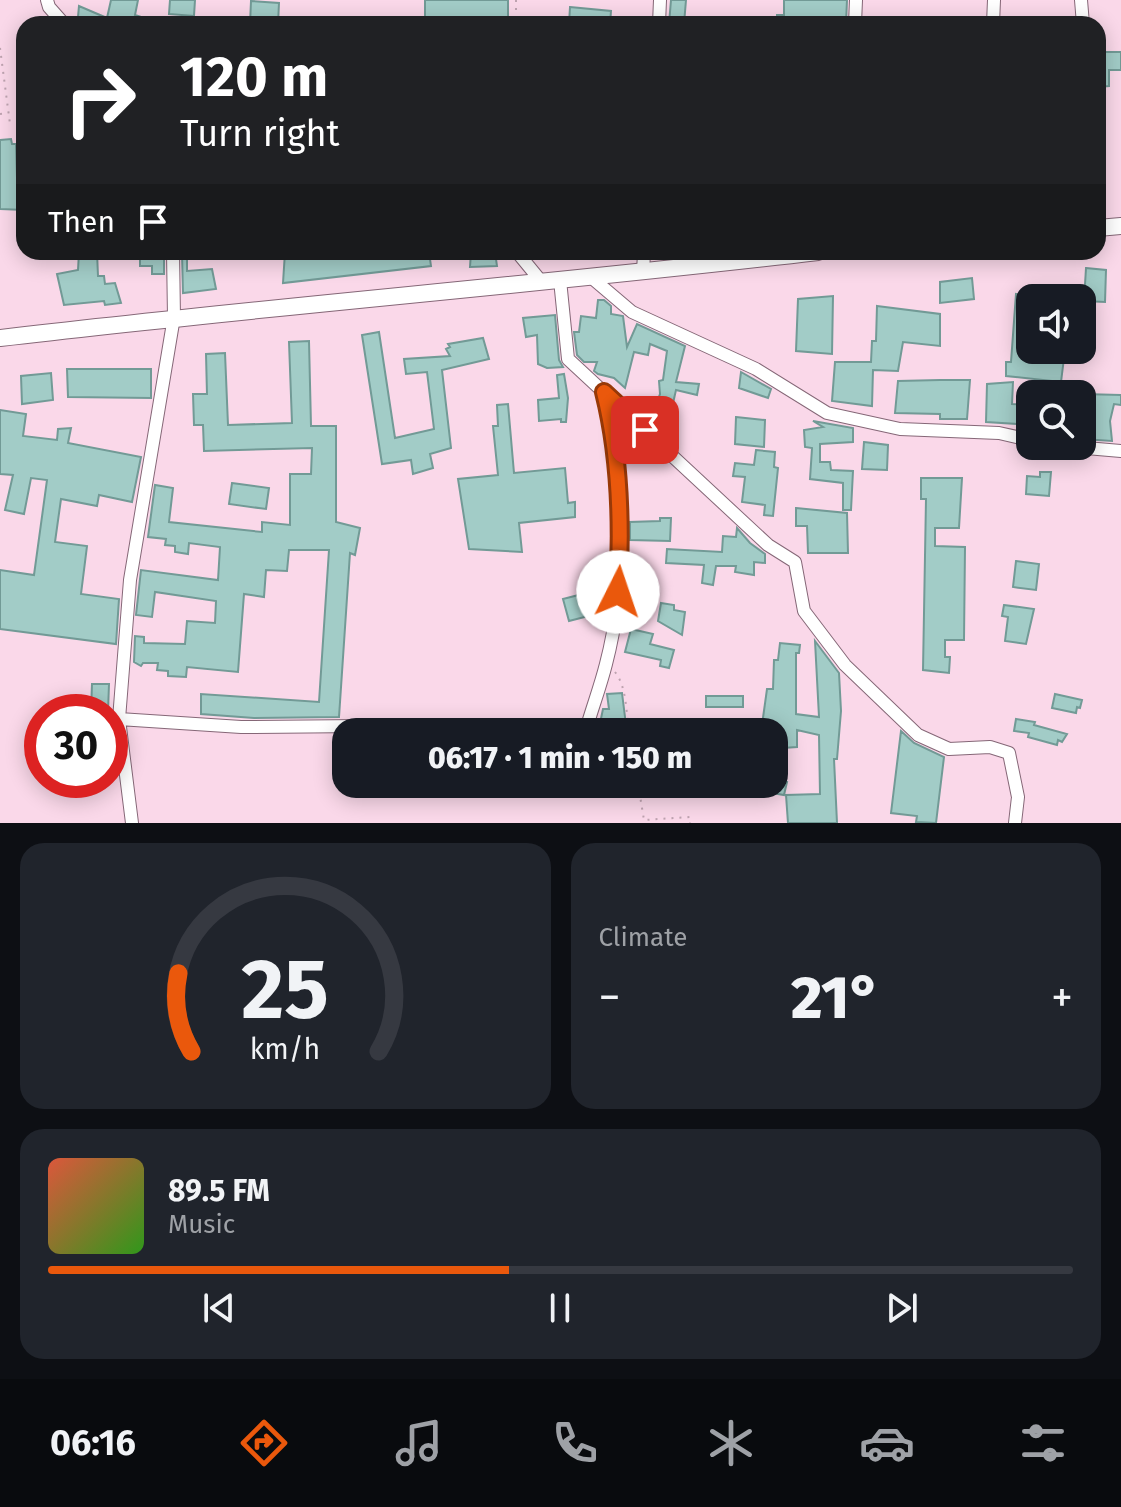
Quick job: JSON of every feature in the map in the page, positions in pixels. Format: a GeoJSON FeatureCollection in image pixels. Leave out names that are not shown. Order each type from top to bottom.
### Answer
{"type":"FeatureCollection","features":[{"type":"Feature","properties":{"kind":"main road"},"geometry":{"type":"LineString","coordinates":[[0,338],[174,317],[751,260]]}},
{"type":"Feature","properties":{"kind":"street"},"geometry":{"type":"LineString","coordinates":[[121,694],[130,580],[174,317],[173,260]]}},
{"type":"Feature","properties":{"kind":"street"},"geometry":{"type":"LineString","coordinates":[[524,260],[540,280]]}},
{"type":"Feature","properties":{"kind":"street"},"geometry":{"type":"LineString","coordinates":[[643,273],[644,260]]}},
{"type":"Feature","properties":{"kind":"street"},"geometry":{"type":"LineString","coordinates":[[592,278],[632,312],[756,369],[827,413],[900,429],[999,433],[1016,437]]}},
{"type":"Feature","properties":{"kind":"street"},"geometry":{"type":"LineString","coordinates":[[560,280],[568,359],[768,545],[795,562],[804,611],[845,665],[918,735],[949,749],[990,747],[1009,753],[1018,797],[1015,823]]}},
{"type":"Feature","properties":{"kind":"street"},"geometry":{"type":"LineString","coordinates":[[589,718],[606,662],[618,592],[621,551],[615,435],[604,392]]}},
{"type":"Feature","properties":{"kind":"street"},"geometry":{"type":"LineString","coordinates":[[1096,449],[1121,451]]}},
{"type":"Feature","properties":{"kind":"street"},"geometry":{"type":"LineString","coordinates":[[128,720],[241,727],[332,726]]}},
{"type":"Feature","properties":{"kind":"street"},"geometry":{"type":"LineString","coordinates":[[128,791],[132,823]]}},
{"type":"Feature","properties":{"kind":"path"},"geometry":{"type":"LineString","coordinates":[[0,48],[10,124]]}},
{"type":"Feature","properties":{"kind":"path"},"geometry":{"type":"LineString","coordinates":[[0,114],[9,113]]}},
{"type":"Feature","properties":{"kind":"path"},"geometry":{"type":"LineString","coordinates":[[606,662],[619,676],[626,718]]}},
{"type":"Feature","properties":{"kind":"path"},"geometry":{"type":"LineString","coordinates":[[640,798],[644,820],[690,817],[690,823]]}},
{"type":"Feature","properties":{"kind":"building"},"geometry":{"type":"Polygon","coordinates":[[[111,0],[138,0],[135,15],[138,16],[107,16],[111,0]]]}},
{"type":"Feature","properties":{"kind":"building"},"geometry":{"type":"Polygon","coordinates":[[[170,0],[195,0],[194,16],[169,14],[170,0]]]}},
{"type":"Feature","properties":{"kind":"building"},"geometry":{"type":"Polygon","coordinates":[[[425,0],[508,0],[508,16],[425,16],[425,0]]]}},
{"type":"Feature","properties":{"kind":"building"},"geometry":{"type":"Polygon","coordinates":[[[671,0],[686,0],[685,16],[670,16],[671,0]]]}},
{"type":"Feature","properties":{"kind":"building"},"geometry":{"type":"Polygon","coordinates":[[[784,0],[847,0],[846,16],[777,16],[784,15],[784,0]]]}},
{"type":"Feature","properties":{"kind":"building"},"geometry":{"type":"Polygon","coordinates":[[[251,1],[279,3],[278,16],[250,16],[251,1]]]}},
{"type":"Feature","properties":{"kind":"building"},"geometry":{"type":"Polygon","coordinates":[[[79,6],[102,16],[78,16],[79,6]]]}},
{"type":"Feature","properties":{"kind":"building"},"geometry":{"type":"Polygon","coordinates":[[[570,7],[611,11],[611,16],[569,16],[570,7]]]}},
{"type":"Feature","properties":{"kind":"building"},"geometry":{"type":"Polygon","coordinates":[[[1106,52],[1121,52],[1121,70],[1109,70],[1109,86],[1106,86],[1106,52]]]}},
{"type":"Feature","properties":{"kind":"building"},"geometry":{"type":"Polygon","coordinates":[[[11,139],[12,144],[16,144],[16,210],[0,209],[0,140],[11,139]]]}},
{"type":"Feature","properties":{"kind":"building"},"geometry":{"type":"Polygon","coordinates":[[[79,260],[97,260],[98,276],[104,276],[105,284],[115,283],[121,303],[105,305],[104,301],[64,305],[57,274],[78,270],[79,260]]]}},
{"type":"Feature","properties":{"kind":"building"},"geometry":{"type":"Polygon","coordinates":[[[140,260],[164,260],[164,274],[152,274],[152,266],[140,266],[140,260]]]}},
{"type":"Feature","properties":{"kind":"building"},"geometry":{"type":"Polygon","coordinates":[[[182,260],[187,260],[187,271],[212,269],[216,289],[183,293],[182,260]]]}},
{"type":"Feature","properties":{"kind":"building"},"geometry":{"type":"Polygon","coordinates":[[[284,260],[430,260],[431,266],[283,283],[284,260]]]}},
{"type":"Feature","properties":{"kind":"building"},"geometry":{"type":"Polygon","coordinates":[[[470,260],[496,260],[497,266],[470,267],[470,260]]]}},
{"type":"Feature","properties":{"kind":"building"},"geometry":{"type":"Polygon","coordinates":[[[1086,268],[1106,270],[1105,302],[1096,302],[1096,284],[1085,284],[1086,268]]]}},
{"type":"Feature","properties":{"kind":"building"},"geometry":{"type":"Polygon","coordinates":[[[972,278],[974,299],[940,303],[940,282],[972,278]]]}},
{"type":"Feature","properties":{"kind":"building"},"geometry":{"type":"Polygon","coordinates":[[[1016,294],[1016,364],[1063,364],[1061,380],[1006,376],[1006,362],[1011,362],[1016,294]]]}},
{"type":"Feature","properties":{"kind":"building"},"geometry":{"type":"Polygon","coordinates":[[[833,296],[832,354],[796,351],[798,299],[833,296]]]}},
{"type":"Feature","properties":{"kind":"building"},"geometry":{"type":"Polygon","coordinates":[[[598,300],[604,300],[611,306],[611,314],[623,316],[627,347],[637,324],[685,346],[676,382],[699,384],[697,395],[676,390],[671,412],[650,413],[652,404],[656,404],[660,394],[659,381],[663,380],[667,351],[650,344],[648,355],[634,352],[625,388],[614,378],[594,371],[597,362],[584,362],[577,355],[574,332],[579,332],[581,316],[596,318],[598,300]]]}},
{"type":"Feature","properties":{"kind":"building"},"geometry":{"type":"Polygon","coordinates":[[[877,306],[940,314],[940,346],[903,342],[898,371],[873,370],[872,406],[832,401],[835,362],[871,362],[872,341],[876,341],[877,306]]]}},
{"type":"Feature","properties":{"kind":"building"},"geometry":{"type":"Polygon","coordinates":[[[555,315],[559,360],[563,367],[547,368],[538,364],[537,335],[526,337],[523,318],[555,315]]]}},
{"type":"Feature","properties":{"kind":"building"},"geometry":{"type":"Polygon","coordinates":[[[379,332],[395,438],[434,429],[427,372],[406,374],[404,359],[450,356],[446,349],[450,347],[448,344],[483,338],[489,359],[442,370],[451,448],[430,454],[433,468],[413,474],[411,460],[382,464],[362,335],[379,332]]]}},
{"type":"Feature","properties":{"kind":"building"},"geometry":{"type":"Polygon","coordinates":[[[309,341],[311,426],[336,426],[336,522],[360,528],[355,555],[350,553],[339,717],[254,718],[201,714],[201,694],[319,702],[329,550],[289,550],[287,571],[266,570],[264,597],[244,594],[238,672],[187,667],[186,677],[168,676],[168,671],[157,670],[158,663],[143,663],[141,666],[134,662],[135,636],[144,637],[144,643],[185,644],[187,621],[215,623],[216,601],[155,592],[152,617],[136,615],[141,570],[218,580],[220,547],[189,543],[188,554],[175,552],[175,546],[165,545],[166,539],[148,537],[155,485],[173,488],[169,522],[262,532],[262,522],[290,525],[290,474],[311,474],[312,448],[204,451],[203,425],[194,425],[193,394],[207,394],[206,354],[225,353],[228,425],[292,423],[289,342],[309,341]]]}},
{"type":"Feature","properties":{"kind":"building"},"geometry":{"type":"Polygon","coordinates":[[[67,369],[151,369],[151,398],[68,397],[67,369]]]}},
{"type":"Feature","properties":{"kind":"building"},"geometry":{"type":"Polygon","coordinates":[[[741,372],[771,389],[768,398],[739,388],[741,372]]]}},
{"type":"Feature","properties":{"kind":"building"},"geometry":{"type":"Polygon","coordinates":[[[51,373],[53,400],[22,404],[21,376],[51,373]]]}},
{"type":"Feature","properties":{"kind":"building"},"geometry":{"type":"Polygon","coordinates":[[[564,374],[568,398],[566,422],[561,422],[561,419],[539,421],[538,400],[559,398],[557,375],[564,374]]]}},
{"type":"Feature","properties":{"kind":"building"},"geometry":{"type":"Polygon","coordinates":[[[970,380],[967,419],[940,419],[940,414],[895,413],[898,381],[970,380]]]}},
{"type":"Feature","properties":{"kind":"building"},"geometry":{"type":"Polygon","coordinates":[[[1013,382],[1012,404],[1016,404],[1016,424],[986,422],[987,384],[1013,382]]]}},
{"type":"Feature","properties":{"kind":"building"},"geometry":{"type":"Polygon","coordinates":[[[1096,394],[1121,395],[1121,405],[1114,404],[1110,421],[1112,441],[1096,440],[1096,394]]]}},
{"type":"Feature","properties":{"kind":"building"},"geometry":{"type":"Polygon","coordinates":[[[508,404],[514,473],[565,468],[568,503],[575,502],[575,517],[519,523],[522,552],[469,549],[458,479],[498,475],[493,426],[498,426],[497,405],[508,404]]]}},
{"type":"Feature","properties":{"kind":"building"},"geometry":{"type":"Polygon","coordinates":[[[0,410],[26,414],[23,436],[57,440],[58,429],[71,428],[68,443],[141,457],[132,502],[99,495],[97,506],[61,499],[55,542],[87,546],[81,594],[119,599],[116,644],[0,629],[0,570],[34,575],[47,480],[31,478],[24,514],[5,510],[13,475],[0,474],[0,410]]]}},
{"type":"Feature","properties":{"kind":"building"},"geometry":{"type":"Polygon","coordinates":[[[736,417],[765,420],[764,447],[735,444],[736,417]]]}},
{"type":"Feature","properties":{"kind":"building"},"geometry":{"type":"Polygon","coordinates":[[[813,421],[853,428],[853,442],[820,444],[820,462],[830,462],[831,470],[853,471],[851,510],[843,510],[843,483],[810,479],[812,448],[805,447],[804,430],[823,427],[813,421]]]}},
{"type":"Feature","properties":{"kind":"building"},"geometry":{"type":"Polygon","coordinates":[[[864,442],[888,445],[887,470],[862,469],[864,442]]]}},
{"type":"Feature","properties":{"kind":"building"},"geometry":{"type":"Polygon","coordinates":[[[756,450],[775,452],[774,467],[778,468],[773,516],[764,515],[765,505],[742,502],[745,477],[733,476],[735,463],[754,465],[756,450]]]}},
{"type":"Feature","properties":{"kind":"building"},"geometry":{"type":"Polygon","coordinates":[[[1040,472],[1051,472],[1049,496],[1026,494],[1027,476],[1040,477],[1040,472]]]}},
{"type":"Feature","properties":{"kind":"building"},"geometry":{"type":"Polygon","coordinates":[[[921,478],[962,478],[959,528],[935,528],[935,546],[965,547],[964,640],[945,640],[945,657],[950,657],[949,673],[923,670],[926,499],[921,499],[921,478]]]}},
{"type":"Feature","properties":{"kind":"building"},"geometry":{"type":"Polygon","coordinates":[[[232,483],[269,488],[266,509],[229,504],[232,483]]]}},
{"type":"Feature","properties":{"kind":"building"},"geometry":{"type":"Polygon","coordinates":[[[796,508],[847,513],[848,553],[808,553],[807,526],[796,526],[796,508]]]}},
{"type":"Feature","properties":{"kind":"building"},"geometry":{"type":"Polygon","coordinates":[[[660,518],[671,518],[670,541],[630,540],[630,522],[660,521],[660,518]]]}},
{"type":"Feature","properties":{"kind":"building"},"geometry":{"type":"Polygon","coordinates":[[[737,528],[765,554],[765,563],[754,562],[754,575],[735,572],[736,566],[716,566],[713,585],[702,583],[704,565],[666,563],[667,549],[722,552],[723,536],[736,537],[737,528]]]}},
{"type":"Feature","properties":{"kind":"building"},"geometry":{"type":"Polygon","coordinates":[[[1016,561],[1039,564],[1036,590],[1013,587],[1016,561]]]}},
{"type":"Feature","properties":{"kind":"building"},"geometry":{"type":"Polygon","coordinates":[[[594,591],[600,613],[569,621],[563,599],[594,591]]]}},
{"type":"Feature","properties":{"kind":"building"},"geometry":{"type":"Polygon","coordinates":[[[661,603],[674,605],[674,610],[685,612],[682,635],[658,621],[661,603]]]}},
{"type":"Feature","properties":{"kind":"building"},"geometry":{"type":"Polygon","coordinates":[[[1004,605],[1034,609],[1026,644],[1005,641],[1008,617],[1002,616],[1004,605]]]}},
{"type":"Feature","properties":{"kind":"building"},"geometry":{"type":"Polygon","coordinates":[[[631,629],[653,634],[650,644],[674,650],[669,668],[660,666],[661,660],[625,652],[631,629]]]}},
{"type":"Feature","properties":{"kind":"building"},"geometry":{"type":"Polygon","coordinates":[[[815,641],[839,673],[841,711],[837,759],[834,759],[837,823],[788,823],[788,795],[820,794],[819,735],[797,730],[797,747],[788,748],[788,718],[763,718],[767,689],[773,689],[774,660],[778,660],[780,643],[800,645],[799,653],[796,653],[796,714],[819,717],[815,641]]]}},
{"type":"Feature","properties":{"kind":"building"},"geometry":{"type":"Polygon","coordinates":[[[92,684],[109,684],[109,694],[92,694],[92,684]]]}},
{"type":"Feature","properties":{"kind":"building"},"geometry":{"type":"Polygon","coordinates":[[[622,693],[625,718],[601,718],[603,709],[609,709],[607,694],[622,693]]]}},
{"type":"Feature","properties":{"kind":"building"},"geometry":{"type":"Polygon","coordinates":[[[1055,694],[1082,700],[1080,708],[1077,707],[1076,713],[1052,708],[1055,694]]]}},
{"type":"Feature","properties":{"kind":"building"},"geometry":{"type":"Polygon","coordinates":[[[706,696],[743,696],[743,707],[706,707],[706,696]]]}},
{"type":"Feature","properties":{"kind":"building"},"geometry":{"type":"Polygon","coordinates":[[[1016,719],[1035,722],[1034,725],[1067,734],[1062,742],[1058,740],[1057,745],[1028,737],[1029,733],[1014,731],[1016,719]]]}},
{"type":"Feature","properties":{"kind":"building"},"geometry":{"type":"Polygon","coordinates":[[[901,731],[914,743],[944,757],[936,823],[916,822],[917,816],[891,813],[901,731]]]}},
{"type":"Feature","properties":{"kind":"route"},"geometry":{"type":"LineString","coordinates":[[618,592],[621,551],[615,435],[604,392],[645,430]]}}]}
